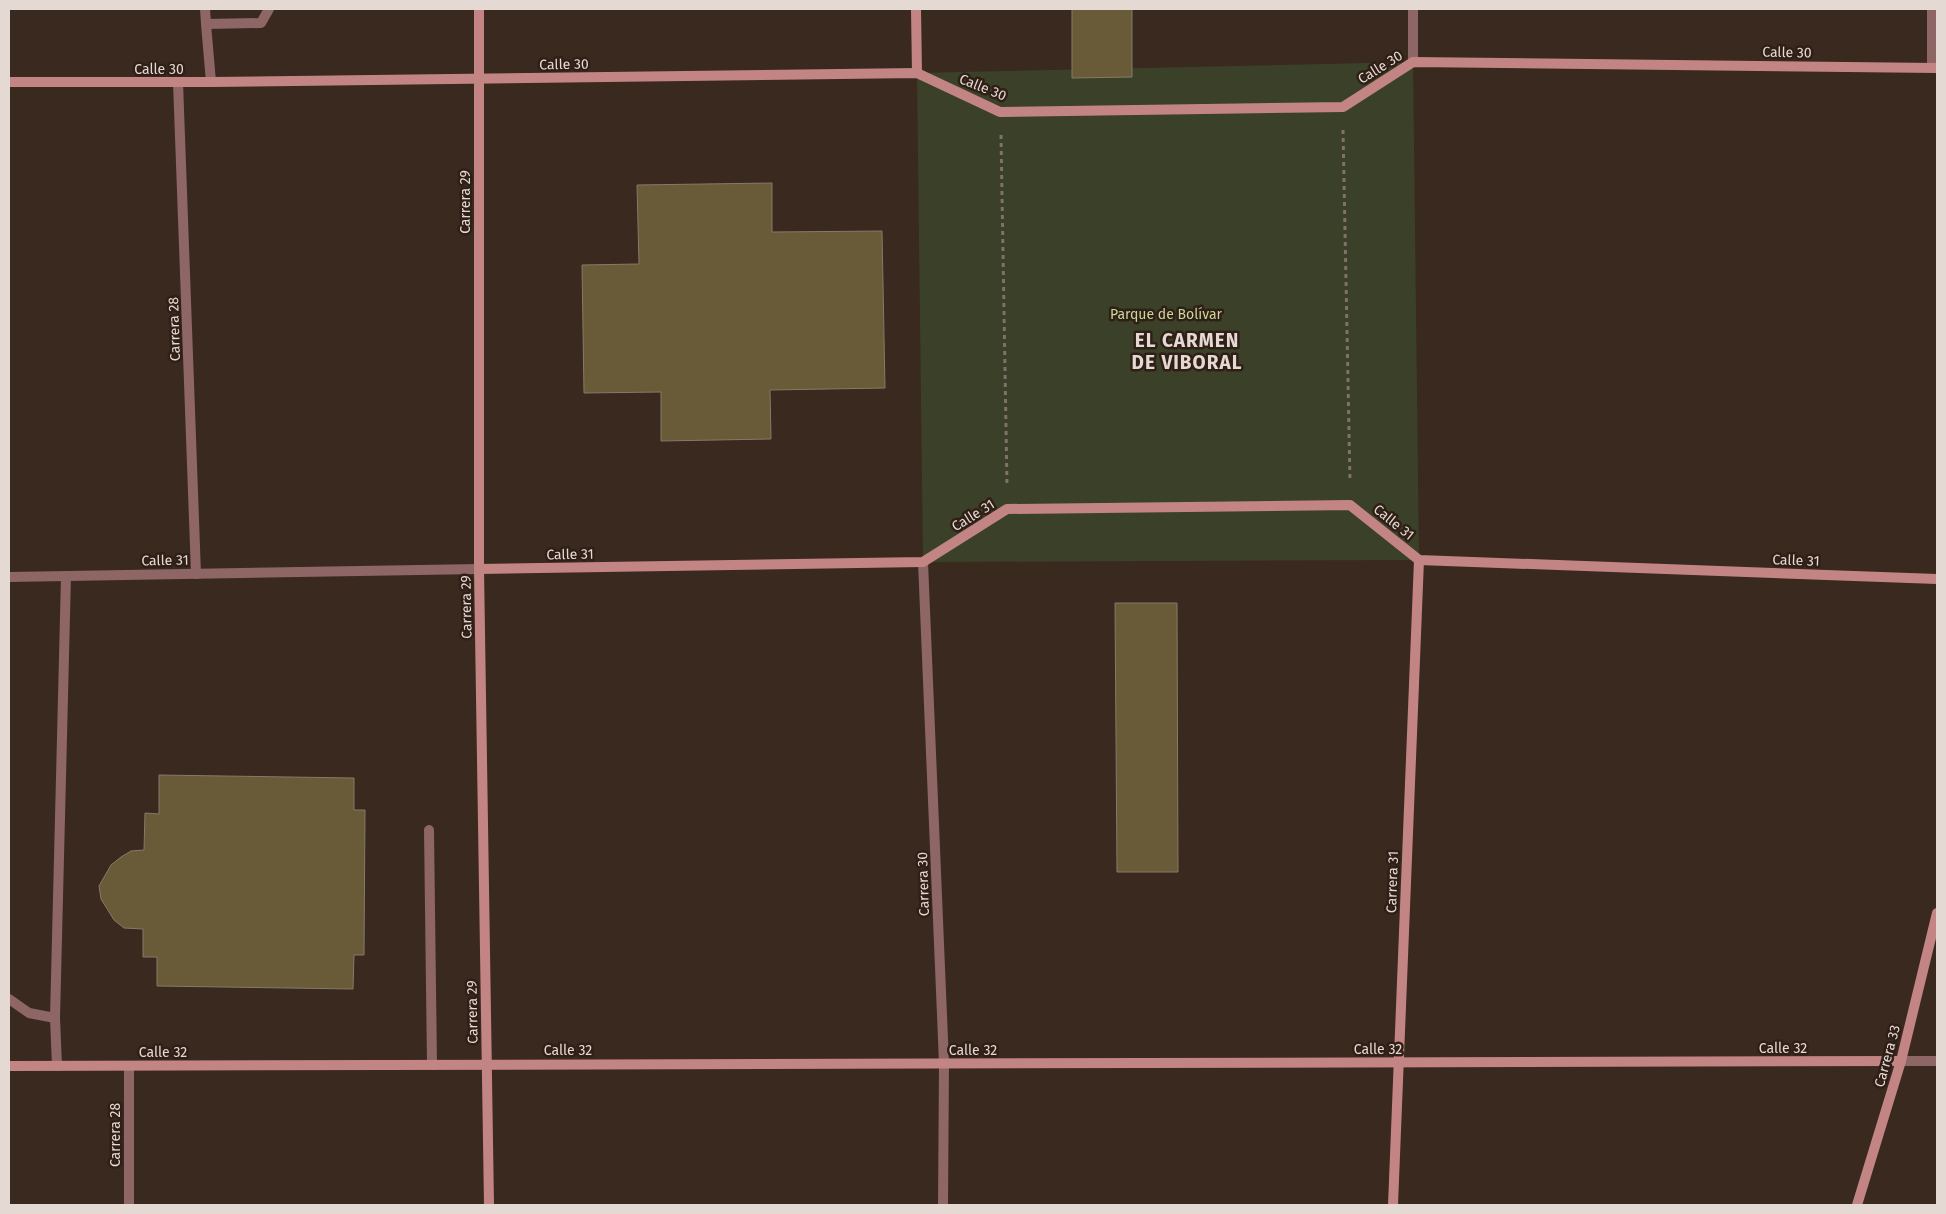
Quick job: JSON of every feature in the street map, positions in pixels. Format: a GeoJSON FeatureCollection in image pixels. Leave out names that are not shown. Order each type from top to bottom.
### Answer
{"type":"FeatureCollection","features":[{"type":"Feature","properties":{"kind":"main road","name":"Carrera 29"},"geometry":{"type":"LineString","coordinates":[[479,9],[479,569],[489,1205]]}},
{"type":"Feature","properties":{"kind":"main road"},"geometry":{"type":"LineString","coordinates":[[916,9],[917,73]]}},
{"type":"Feature","properties":{"kind":"main road","name":"Calle 30"},"geometry":{"type":"LineString","coordinates":[[9,82],[211,82],[917,73],[1000,112],[1343,107],[1413,62],[1934,68]]}},
{"type":"Feature","properties":{"kind":"main road","name":"Calle 31"},"geometry":{"type":"LineString","coordinates":[[479,569],[923,562],[1007,509],[1350,505],[1419,560],[1937,579]]}},
{"type":"Feature","properties":{"kind":"main road","name":"Carrera 31"},"geometry":{"type":"LineString","coordinates":[[1393,1205],[1419,560]]}},
{"type":"Feature","properties":{"kind":"main road","name":"Carrera 33"},"geometry":{"type":"LineString","coordinates":[[1857,1205],[1901,1061],[1937,913]]}},
{"type":"Feature","properties":{"kind":"main road","name":"Calle 32"},"geometry":{"type":"LineString","coordinates":[[9,1066],[1901,1061]]}},
{"type":"Feature","properties":{"kind":"street"},"geometry":{"type":"LineString","coordinates":[[204,9],[211,82]]}},
{"type":"Feature","properties":{"kind":"street"},"geometry":{"type":"LineString","coordinates":[[206,24],[261,23],[269,9]]}},
{"type":"Feature","properties":{"kind":"street"},"geometry":{"type":"LineString","coordinates":[[1413,62],[1414,9]]}},
{"type":"Feature","properties":{"kind":"street"},"geometry":{"type":"LineString","coordinates":[[1932,9],[1934,68]]}},
{"type":"Feature","properties":{"kind":"street","name":"Carrera 28"},"geometry":{"type":"LineString","coordinates":[[178,82],[196,574]]}},
{"type":"Feature","properties":{"kind":"street","name":"Carrera 30"},"geometry":{"type":"LineString","coordinates":[[923,562],[944,1063],[942,1205]]}},
{"type":"Feature","properties":{"kind":"street","name":"Calle 31"},"geometry":{"type":"LineString","coordinates":[[9,577],[479,569]]}},
{"type":"Feature","properties":{"kind":"street"},"geometry":{"type":"LineString","coordinates":[[58,1066],[55,1018],[66,576]]}},
{"type":"Feature","properties":{"kind":"street"},"geometry":{"type":"LineString","coordinates":[[429,830],[432,1065]]}},
{"type":"Feature","properties":{"kind":"street"},"geometry":{"type":"LineString","coordinates":[[9,999],[28,1013],[55,1018]]}},
{"type":"Feature","properties":{"kind":"street","name":"Calle 32"},"geometry":{"type":"LineString","coordinates":[[1901,1061],[1937,1061]]}},
{"type":"Feature","properties":{"kind":"street","name":"Carrera 28"},"geometry":{"type":"LineString","coordinates":[[128,1205],[129,1066]]}},
{"type":"Feature","properties":{"kind":"path"},"geometry":{"type":"LineString","coordinates":[[1343,107],[1350,505]]}},
{"type":"Feature","properties":{"kind":"path"},"geometry":{"type":"LineString","coordinates":[[1000,112],[1007,509]]}},
{"type":"Feature","properties":{"kind":"green space","name":"Parque de Bolívar"},"geometry":{"type":"Polygon","coordinates":[[[1413,62],[1419,560],[923,562],[917,73],[1413,62]]]}},
{"type":"Feature","properties":{"kind":"building"},"geometry":{"type":"Polygon","coordinates":[[[1072,9],[1132,9],[1132,77],[1072,78],[1072,9]]]}},
{"type":"Feature","properties":{"kind":"building"},"geometry":{"type":"Polygon","coordinates":[[[772,183],[772,232],[882,231],[885,388],[770,390],[771,439],[661,441],[661,392],[584,393],[582,265],[639,264],[637,185],[772,183]]]}},
{"type":"Feature","properties":{"kind":"building"},"geometry":{"type":"Polygon","coordinates":[[[1115,603],[1177,603],[1178,872],[1117,872],[1115,603]]]}},
{"type":"Feature","properties":{"kind":"building"},"geometry":{"type":"Polygon","coordinates":[[[159,775],[354,778],[354,810],[365,810],[364,955],[354,955],[353,989],[157,986],[157,957],[143,957],[143,929],[124,928],[114,920],[101,899],[99,886],[111,865],[121,857],[131,851],[144,850],[145,813],[159,814],[159,775]]]}},
{"type":"Feature","properties":{"kind":"district","name":"EL CARMEN DE VIBORAL"},"geometry":{"type":"Point","coordinates":[1187,351]}}]}
